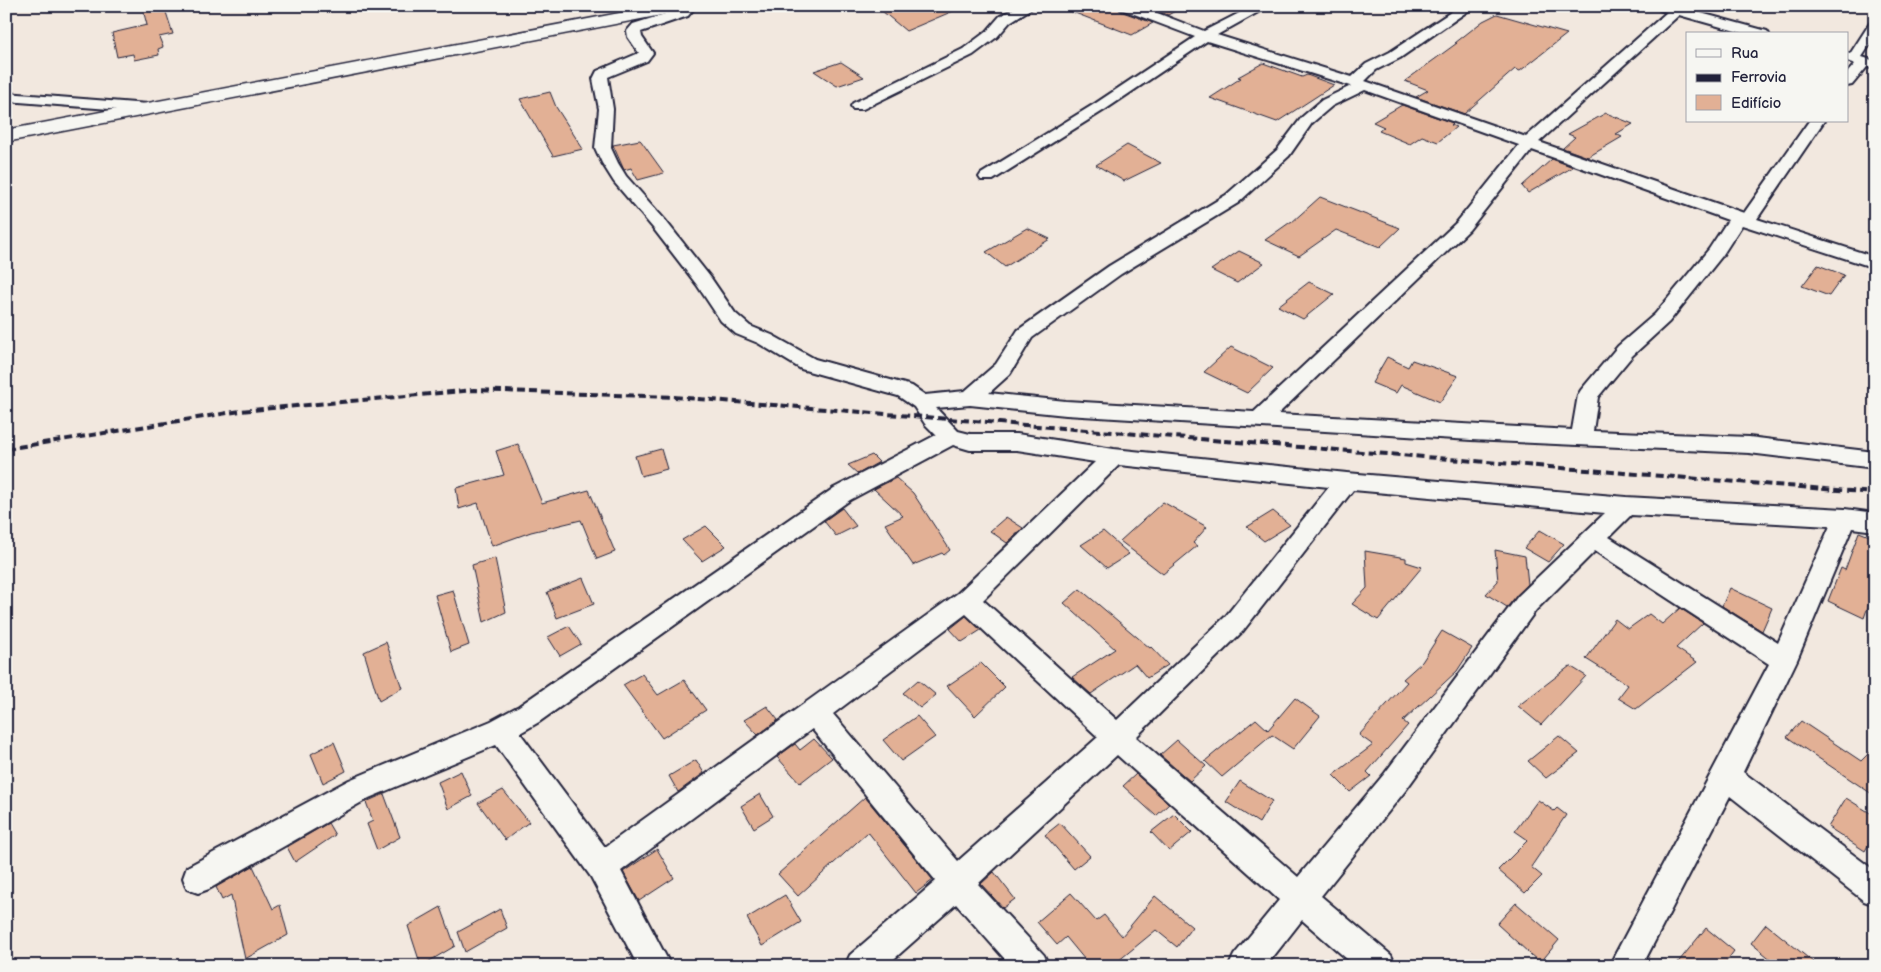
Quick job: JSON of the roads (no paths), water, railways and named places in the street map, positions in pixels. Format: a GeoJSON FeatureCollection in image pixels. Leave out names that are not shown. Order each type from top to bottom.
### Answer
{"type":"FeatureCollection","features":[{"type":"Feature","properties":{"kind":"street"},"geometry":{"type":"LineString","coordinates":[[6,136],[682,6]]}},
{"type":"Feature","properties":{"kind":"street"},"geometry":{"type":"LineString","coordinates":[[690,6],[683,14],[638,27],[634,31],[635,37],[646,53],[642,58],[602,74],[600,79],[606,109],[603,148],[610,163],[620,179],[659,224],[704,282],[728,317],[743,330],[765,339],[808,364],[905,391],[921,402],[932,419],[951,437],[970,442],[1017,442],[1114,457],[1347,481],[1626,506],[1845,518],[1875,522]]}},
{"type":"Feature","properties":{"kind":"street"},"geometry":{"type":"LineString","coordinates":[[858,106],[968,52],[992,34],[1005,19],[1029,6]]}},
{"type":"Feature","properties":{"kind":"street"},"geometry":{"type":"LineString","coordinates":[[1126,6],[1205,36],[1360,83],[1743,219],[1875,263]]}},
{"type":"Feature","properties":{"kind":"street"},"geometry":{"type":"LineString","coordinates":[[987,176],[1101,106],[1205,36],[1263,6]]}},
{"type":"Feature","properties":{"kind":"street"},"geometry":{"type":"LineString","coordinates":[[970,398],[1003,369],[1025,334],[1115,270],[1232,199],[1284,153],[1307,120],[1327,103],[1360,83],[1372,67],[1395,55],[1469,6]]}},
{"type":"Feature","properties":{"kind":"street"},"geometry":{"type":"LineString","coordinates":[[1259,420],[1463,226],[1530,142],[1673,8],[1755,32]]}},
{"type":"Feature","properties":{"kind":"street"},"geometry":{"type":"LineString","coordinates":[[1848,80],[1860,61],[1875,26]]}},
{"type":"Feature","properties":{"kind":"street"},"geometry":{"type":"LineString","coordinates":[[1308,68],[1372,67]]}},
{"type":"Feature","properties":{"kind":"street"},"geometry":{"type":"LineString","coordinates":[[6,97],[148,108]]}},
{"type":"Feature","properties":{"kind":"street"},"geometry":{"type":"LineString","coordinates":[[1581,437],[1588,395],[1625,351],[1662,318],[1743,219],[1816,122]]}},
{"type":"Feature","properties":{"kind":"street"},"geometry":{"type":"LineString","coordinates":[[921,402],[970,398],[1066,408],[1471,433],[1749,445],[1875,460]]}},
{"type":"Feature","properties":{"kind":"street"},"geometry":{"type":"LineString","coordinates":[[198,878],[359,789],[501,730],[529,714],[842,494],[951,437]]}},
{"type":"Feature","properties":{"kind":"street"},"geometry":{"type":"LineString","coordinates":[[602,868],[966,600],[1114,457]]}},
{"type":"Feature","properties":{"kind":"street"},"geometry":{"type":"LineString","coordinates":[[861,966],[957,883],[1116,738],[1234,624],[1347,481]]}},
{"type":"Feature","properties":{"kind":"street"},"geometry":{"type":"LineString","coordinates":[[1245,966],[1395,782],[1527,603],[1626,506]]}},
{"type":"Feature","properties":{"kind":"street"},"geometry":{"type":"LineString","coordinates":[[1626,966],[1726,776],[1784,660],[1845,518]]}},
{"type":"Feature","properties":{"kind":"street"},"geometry":{"type":"LineString","coordinates":[[1593,538],[1784,660]]}},
{"type":"Feature","properties":{"kind":"street"},"geometry":{"type":"LineString","coordinates":[[966,600],[1116,738],[1300,899],[1380,966]]}},
{"type":"Feature","properties":{"kind":"street"},"geometry":{"type":"LineString","coordinates":[[814,711],[957,883],[1033,966]]}},
{"type":"Feature","properties":{"kind":"street"},"geometry":{"type":"LineString","coordinates":[[501,730],[602,868],[655,966]]}},
{"type":"Feature","properties":{"kind":"street"},"geometry":{"type":"LineString","coordinates":[[1726,776],[1875,890]]}},
{"type":"Feature","properties":{"kind":"railway"},"geometry":{"type":"LineString","coordinates":[[6,449],[240,411],[474,390],[674,397],[1875,493]]}}]}
